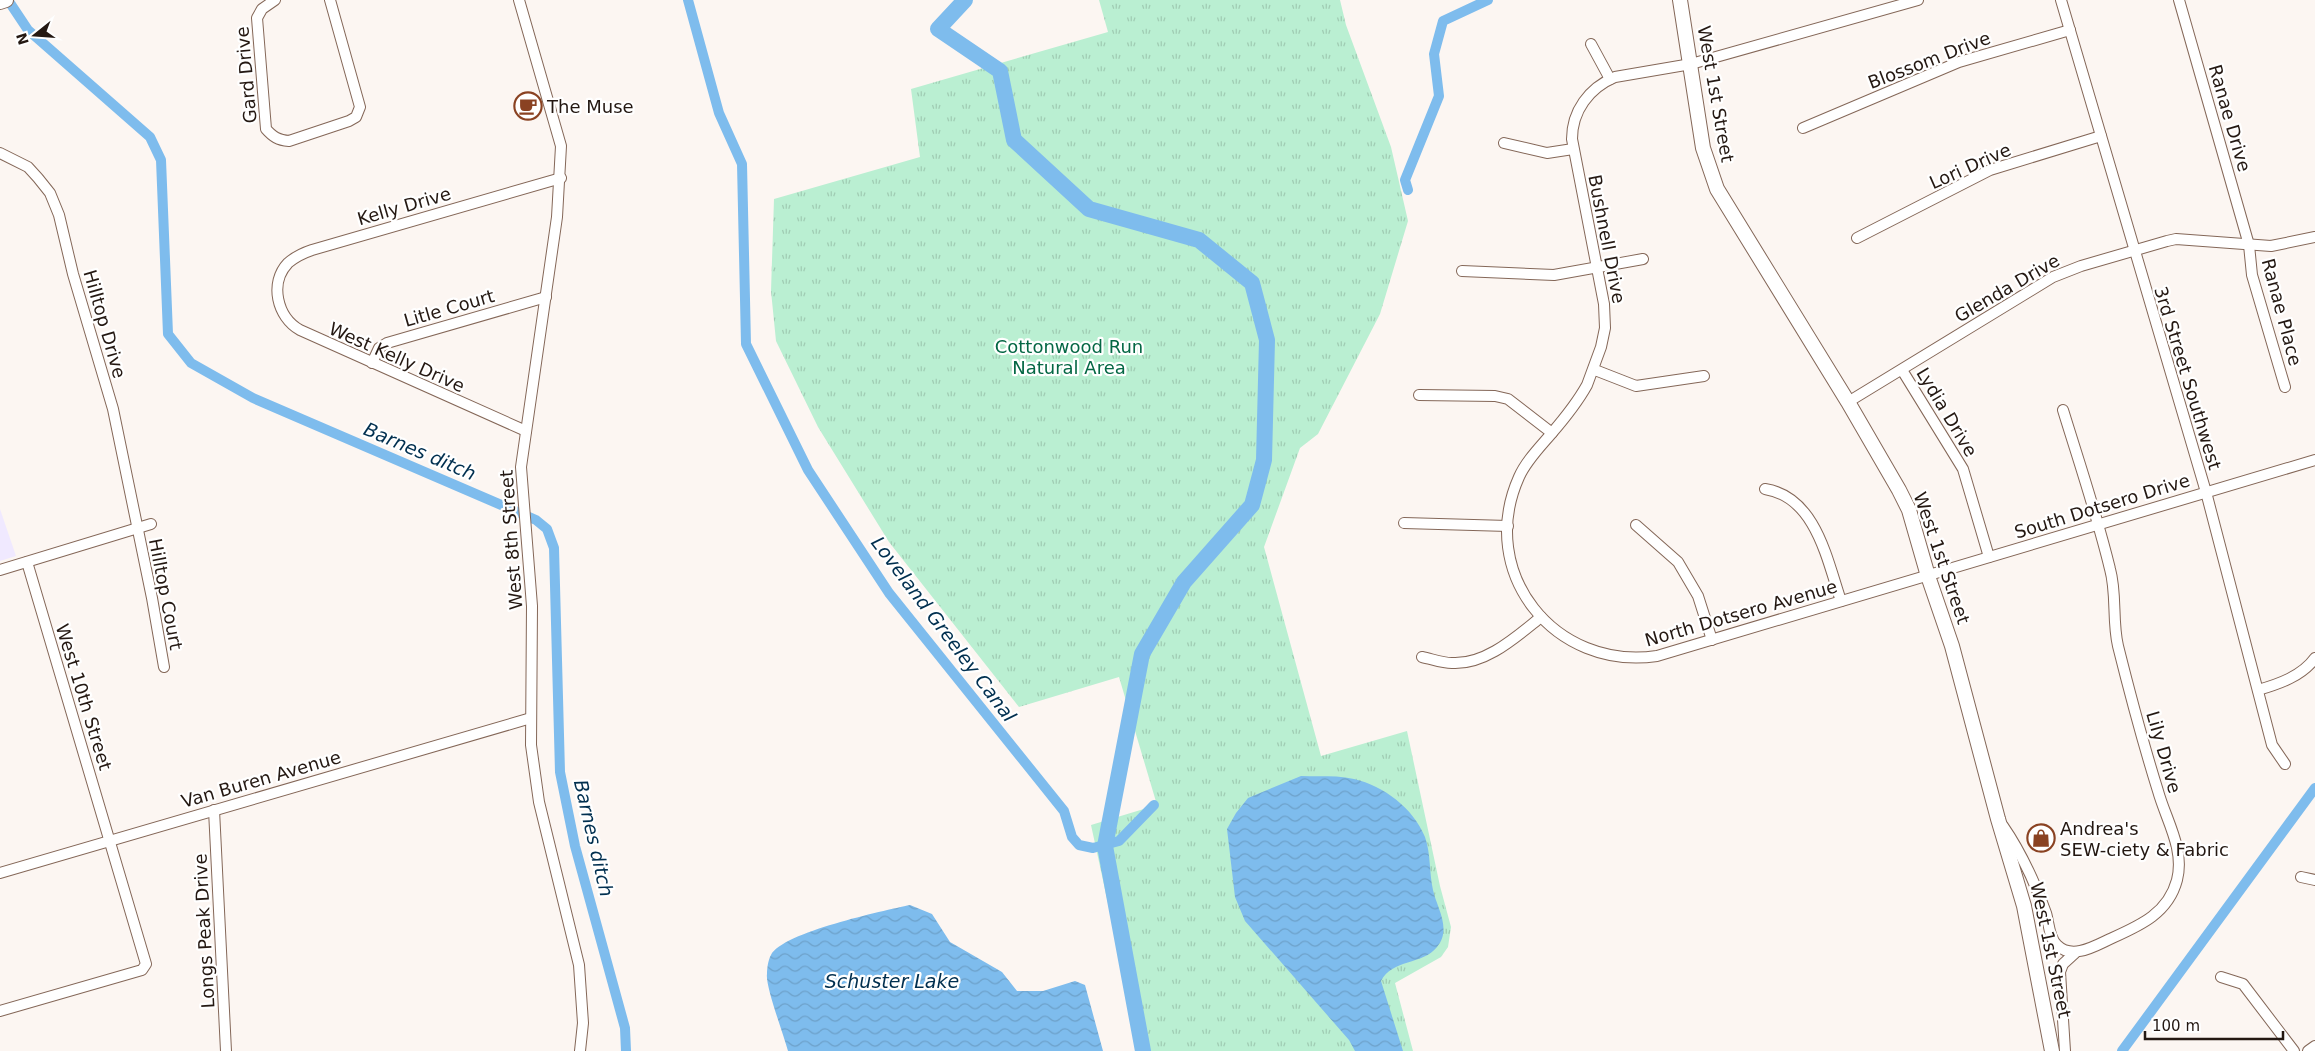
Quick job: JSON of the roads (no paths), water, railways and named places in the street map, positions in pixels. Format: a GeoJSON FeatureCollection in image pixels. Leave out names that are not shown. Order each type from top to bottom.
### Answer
{"type":"FeatureCollection","features":[{"type":"Feature","properties":{"kind":"main road"},"geometry":{"type":"LineString","coordinates":[[0,2],[6,0]]}},
{"type":"Feature","properties":{"kind":"main road","name":"West 1st Street"},"geometry":{"type":"LineString","coordinates":[[1680,0],[1703,148],[1717,189],[1848,402],[1909,510],[1928,576],[1952,646],[1998,819],[2024,906],[2052,1051]]}},
{"type":"Feature","properties":{"kind":"street","name":"Gard Drive"},"geometry":{"type":"LineString","coordinates":[[276,0],[262,9],[257,18],[266,129],[272,136],[281,141],[289,141],[349,122],[356,117],[360,107],[330,0]]}},
{"type":"Feature","properties":{"kind":"street","name":"West 8th Street"},"geometry":{"type":"LineString","coordinates":[[519,0],[561,146],[561,178],[521,467],[531,569],[531,745],[539,802],[579,965],[582,1022],[580,1051]]}},
{"type":"Feature","properties":{"kind":"street","name":"Bushnell Drive"},"geometry":{"type":"LineString","coordinates":[[1541,616],[1524,595],[1510,557],[1509,510],[1519,476],[1582,394],[1594,370],[1605,328],[1604,304],[1573,149],[1572,131],[1580,108],[1588,95],[1610,80],[1626,74],[1691,64],[1918,0]]}},
{"type":"Feature","properties":{"kind":"street","name":"3rd Street Southwest"},"geometry":{"type":"LineString","coordinates":[[2061,0],[2133,250],[2206,492],[2272,745],[2285,764]]}},
{"type":"Feature","properties":{"kind":"street","name":"Ranae Drive"},"geometry":{"type":"LineString","coordinates":[[2179,0],[2249,245]]}},
{"type":"Feature","properties":{"kind":"street","name":"Blossom Drive"},"geometry":{"type":"LineString","coordinates":[[1803,128],[1959,62],[2070,30]]}},
{"type":"Feature","properties":{"kind":"street"},"geometry":{"type":"LineString","coordinates":[[1591,44],[1610,80]]}},
{"type":"Feature","properties":{"kind":"street","name":"Lori Drive"},"geometry":{"type":"LineString","coordinates":[[1857,238],[1990,170],[2101,136]]}},
{"type":"Feature","properties":{"kind":"street"},"geometry":{"type":"LineString","coordinates":[[1504,143],[1547,153],[1573,149]]}},
{"type":"Feature","properties":{"kind":"street","name":"Hilltop Drive"},"geometry":{"type":"LineString","coordinates":[[0,154],[28,167],[50,193],[59,215],[73,274],[113,409],[136,528]]}},
{"type":"Feature","properties":{"kind":"street","name":"Kelly Drive"},"geometry":{"type":"LineString","coordinates":[[277,290],[278,279],[288,264],[297,256],[312,250],[561,178]]}},
{"type":"Feature","properties":{"kind":"street","name":"Glenda Drive"},"geometry":{"type":"LineString","coordinates":[[1848,402],[2053,277],[2081,266],[2133,250],[2176,240],[2249,245],[2284,244],[2315,237]]}},
{"type":"Feature","properties":{"kind":"street","name":"Ranae Place"},"geometry":{"type":"LineString","coordinates":[[2249,245],[2252,275],[2285,387]]}},
{"type":"Feature","properties":{"kind":"street"},"geometry":{"type":"LineString","coordinates":[[1462,271],[1554,275],[1643,259]]}},
{"type":"Feature","properties":{"kind":"street","name":"West Kelly Drive"},"geometry":{"type":"LineString","coordinates":[[277,290],[281,309],[295,328],[526,431]]}},
{"type":"Feature","properties":{"kind":"street","name":"Litle Court"},"geometry":{"type":"LineString","coordinates":[[372,363],[379,348],[387,343],[546,297]]}},
{"type":"Feature","properties":{"kind":"street"},"geometry":{"type":"LineString","coordinates":[[1594,370],[1636,386],[1704,376]]}},
{"type":"Feature","properties":{"kind":"street","name":"Lydia Drive"},"geometry":{"type":"LineString","coordinates":[[1902,370],[1963,469],[1990,558]]}},
{"type":"Feature","properties":{"kind":"street"},"geometry":{"type":"LineString","coordinates":[[1419,395],[1495,396],[1508,399],[1552,433]]}},
{"type":"Feature","properties":{"kind":"street","name":"Lily Drive"},"geometry":{"type":"LineString","coordinates":[[2063,410],[2111,570],[2118,644],[2158,792],[2176,844],[2179,867],[2169,899],[2154,917],[2095,946],[2075,953]]}},
{"type":"Feature","properties":{"kind":"street","name":"South Dotsero Drive"},"geometry":{"type":"LineString","coordinates":[[1928,576],[2315,460]]}},
{"type":"Feature","properties":{"kind":"street"},"geometry":{"type":"LineString","coordinates":[[1765,488],[1776,490],[1799,504],[1815,530],[1841,602]]}},
{"type":"Feature","properties":{"kind":"street"},"geometry":{"type":"LineString","coordinates":[[1404,523],[1508,526]]}},
{"type":"Feature","properties":{"kind":"street"},"geometry":{"type":"LineString","coordinates":[[0,570],[151,524]]}},
{"type":"Feature","properties":{"kind":"street"},"geometry":{"type":"LineString","coordinates":[[1636,525],[1669,553],[1682,569],[1698,596],[1712,640]]}},
{"type":"Feature","properties":{"kind":"street","name":"Hilltop Court"},"geometry":{"type":"LineString","coordinates":[[136,528],[152,598],[164,666]]}},
{"type":"Feature","properties":{"kind":"street","name":"West 10th Street"},"geometry":{"type":"LineString","coordinates":[[0,1011],[142,970],[146,964],[27,562]]}},
{"type":"Feature","properties":{"kind":"street","name":"North Dotsero Avenue"},"geometry":{"type":"LineString","coordinates":[[1541,616],[1556,631],[1580,646],[1606,656],[1625,658],[1657,656],[1928,576]]}},
{"type":"Feature","properties":{"kind":"street"},"geometry":{"type":"LineString","coordinates":[[1422,657],[1452,664],[1479,658],[1511,641],[1541,616]]}},
{"type":"Feature","properties":{"kind":"street"},"geometry":{"type":"LineString","coordinates":[[2258,690],[2297,675],[2315,658]]}},
{"type":"Feature","properties":{"kind":"street","name":"Van Buren Avenue"},"geometry":{"type":"LineString","coordinates":[[0,873],[531,718]]}},
{"type":"Feature","properties":{"kind":"street","name":"Longs Peak Drive"},"geometry":{"type":"LineString","coordinates":[[214,810],[226,1051]]}},
{"type":"Feature","properties":{"kind":"street"},"geometry":{"type":"LineString","coordinates":[[1998,819],[2016,844],[2046,912],[2053,941],[2058,947],[2075,953],[2063,964],[2060,972],[2065,1051]]}},
{"type":"Feature","properties":{"kind":"street"},"geometry":{"type":"LineString","coordinates":[[2301,877],[2315,880]]}},
{"type":"Feature","properties":{"kind":"street"},"geometry":{"type":"LineString","coordinates":[[2221,977],[2243,984],[2294,1051]]}},
{"type":"Feature","properties":{"kind":"street"},"geometry":{"type":"LineString","coordinates":[[2308,1051],[2315,1046]]}},
{"type":"Feature","properties":{"kind":"water"},"geometry":{"type":"Polygon","coordinates":[[[1301,776],[1348,778],[1376,787],[1405,808],[1420,826],[1425,837],[1433,890],[1442,919],[1443,933],[1441,940],[1431,953],[1392,969],[1381,981],[1403,1051],[1355,1051],[1349,1040],[1245,921],[1235,897],[1227,829],[1236,813],[1248,798],[1301,776]]]}},
{"type":"Feature","properties":{"kind":"water","name":"Schuster Lake"},"geometry":{"type":"Polygon","coordinates":[[[910,905],[932,914],[950,942],[1002,972],[1017,991],[1043,991],[1075,981],[1085,985],[1103,1051],[788,1051],[767,980],[768,964],[771,955],[779,946],[813,931],[857,917],[910,905]]]}},
{"type":"Feature","properties":{"kind":"waterway","name":"Barnes ditch"},"geometry":{"type":"LineString","coordinates":[[8,0],[28,30],[150,137],[161,160],[168,334],[191,363],[253,398],[536,520],[547,529],[554,548],[560,772],[575,846],[625,1028],[626,1051]]}},
{"type":"Feature","properties":{"kind":"waterway","name":"Loveland Greeley Canal"},"geometry":{"type":"LineString","coordinates":[[688,0],[719,113],[742,164],[746,344],[808,470],[889,593],[1064,811],[1072,837],[1079,845],[1093,848],[1119,841],[1154,805]]}},
{"type":"Feature","properties":{"kind":"waterway"},"geometry":{"type":"LineString","coordinates":[[965,0],[938,29],[1000,71],[1014,140],[1089,209],[1199,240],[1252,283],[1267,340],[1264,460],[1252,505],[1184,582],[1142,654],[1105,846],[1143,1051]]}},
{"type":"Feature","properties":{"kind":"waterway"},"geometry":{"type":"LineString","coordinates":[[1408,190],[1405,180],[1439,96],[1434,54],[1443,21],[1488,0]]}},
{"type":"Feature","properties":{"kind":"waterway"},"geometry":{"type":"LineString","coordinates":[[2122,1051],[2315,788]]}},
{"type":"Feature","properties":{"kind":"place","name":"The Muse"},"geometry":{"type":"Point","coordinates":[528,106]}},
{"type":"Feature","properties":{"kind":"place","name":"Andrea's SEW-ciety & Fabric"},"geometry":{"type":"Point","coordinates":[2041,838]}},
{"type":"Feature","properties":{"kind":"park label","name":"Cottonwood Run Natural Area"},"geometry":{"type":"Point","coordinates":[1069,356]}}]}
